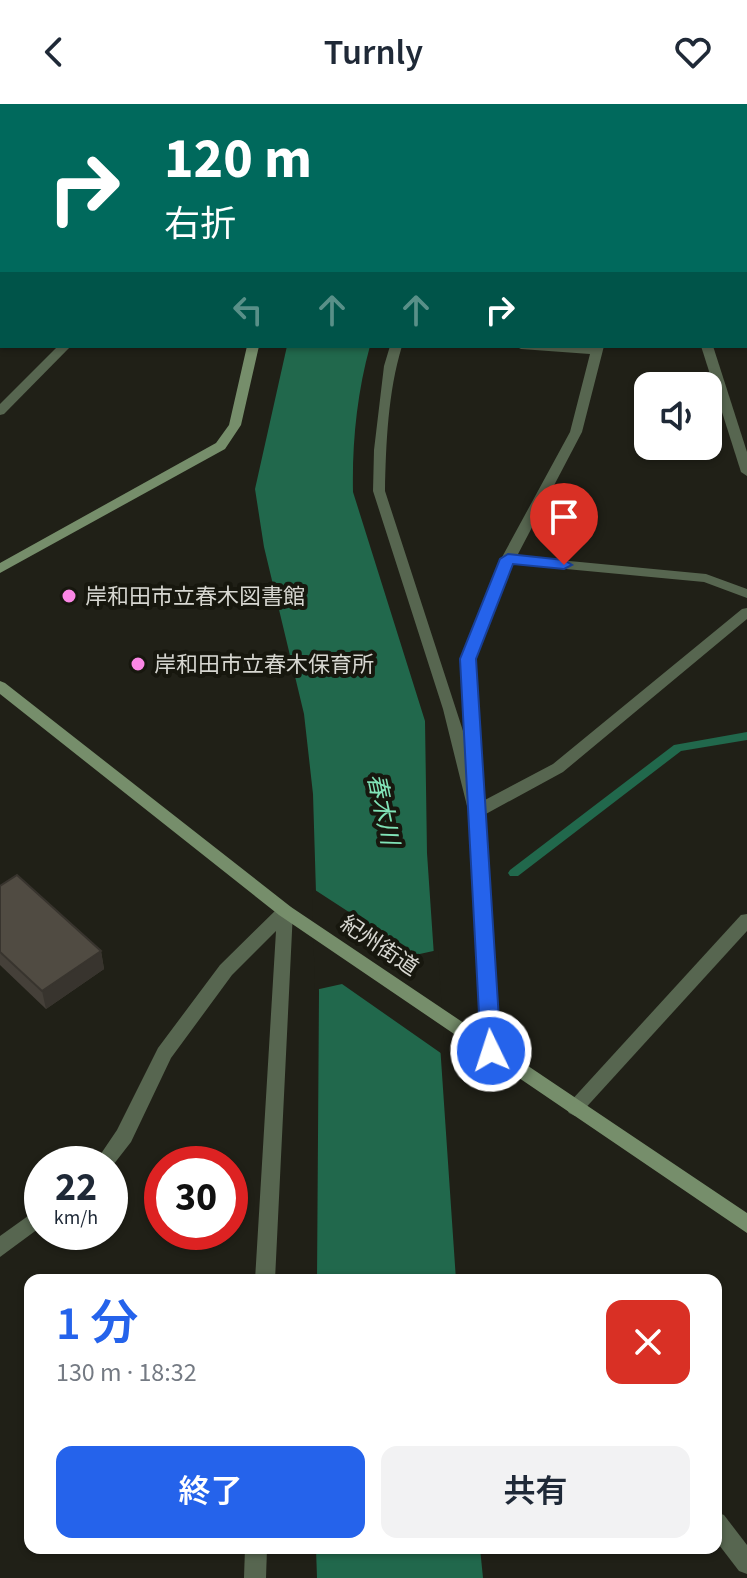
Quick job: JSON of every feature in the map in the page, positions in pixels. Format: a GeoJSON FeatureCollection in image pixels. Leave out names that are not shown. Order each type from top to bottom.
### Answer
{"type":"FeatureCollection","features":[{"type":"Feature","properties":{"kind":"street"},"geometry":{"type":"LineString","coordinates":[[0,411],[63,348]]}},
{"type":"Feature","properties":{"kind":"street"},"geometry":{"type":"LineString","coordinates":[[0,569],[221,446],[235,425],[253,348]]}},
{"type":"Feature","properties":{"kind":"street"},"geometry":{"type":"LineString","coordinates":[[395,348],[383,422],[379,491],[450,709],[476,812]]}},
{"type":"Feature","properties":{"kind":"street"},"geometry":{"type":"LineString","coordinates":[[491,1051],[468,659],[508,559],[576,432],[598,349],[572,348]]}},
{"type":"Feature","properties":{"kind":"street"},"geometry":{"type":"LineString","coordinates":[[708,348],[747,472]]}},
{"type":"Feature","properties":{"kind":"street"},"geometry":{"type":"LineString","coordinates":[[508,559],[706,578],[747,594]]}},
{"type":"Feature","properties":{"kind":"street"},"geometry":{"type":"LineString","coordinates":[[476,812],[558,768],[747,612]]}},
{"type":"Feature","properties":{"kind":"street","name":"紀州街道"},"geometry":{"type":"LineString","coordinates":[[0,686],[292,915],[747,1224]]}},
{"type":"Feature","properties":{"kind":"street"},"geometry":{"type":"LineString","coordinates":[[116,1146],[164,1053],[226,970],[292,915]]}},
{"type":"Feature","properties":{"kind":"street"},"geometry":{"type":"LineString","coordinates":[[265,1274],[292,915]]}},
{"type":"Feature","properties":{"kind":"street"},"geometry":{"type":"LineString","coordinates":[[575,1108],[747,920]]}},
{"type":"Feature","properties":{"kind":"street"},"geometry":{"type":"LineString","coordinates":[[0,1248],[24,1229]]}},
{"type":"Feature","properties":{"kind":"street"},"geometry":{"type":"LineString","coordinates":[[722,1531],[747,1563]]}},
{"type":"Feature","properties":{"kind":"street"},"geometry":{"type":"LineString","coordinates":[[255,1578],[256,1554]]}},
{"type":"Feature","properties":{"kind":"water","name":"春木川"},"geometry":{"type":"Polygon","coordinates":[[[287,348],[370,348],[356,418],[353,492],[425,721],[427,853],[456,1274],[317,1274],[319,992],[313,794],[304,714],[264,547],[255,489],[287,348]]]}},
{"type":"Feature","properties":{"kind":"water"},"geometry":{"type":"Polygon","coordinates":[[[316,1554],[481,1554],[483,1578],[317,1578],[316,1554]]]}},
{"type":"Feature","properties":{"kind":"pier"},"geometry":{"type":"Polygon","coordinates":[[[312,888],[415,955],[438,950],[445,1056],[342,984],[315,990],[312,888]]]}},
{"type":"Feature","properties":{"kind":"building"},"geometry":{"type":"Polygon","coordinates":[[[17,875],[101,951],[42,991],[0,952],[0,886],[17,875]]]}},
{"type":"Feature","properties":{"kind":"waterway"},"geometry":{"type":"LineString","coordinates":[[514,873],[678,748],[747,736]]}},
{"type":"Feature","properties":{"kind":"place","name":"岸和田市立春木図書館"},"geometry":{"type":"Point","coordinates":[69,596]}},
{"type":"Feature","properties":{"kind":"place","name":"岸和田市立春木保育所"},"geometry":{"type":"Point","coordinates":[138,664]}},
{"type":"Feature","properties":{"kind":"route"},"geometry":{"type":"LineString","coordinates":[[491,1051],[468,659],[508,559],[564,565]]}}]}
